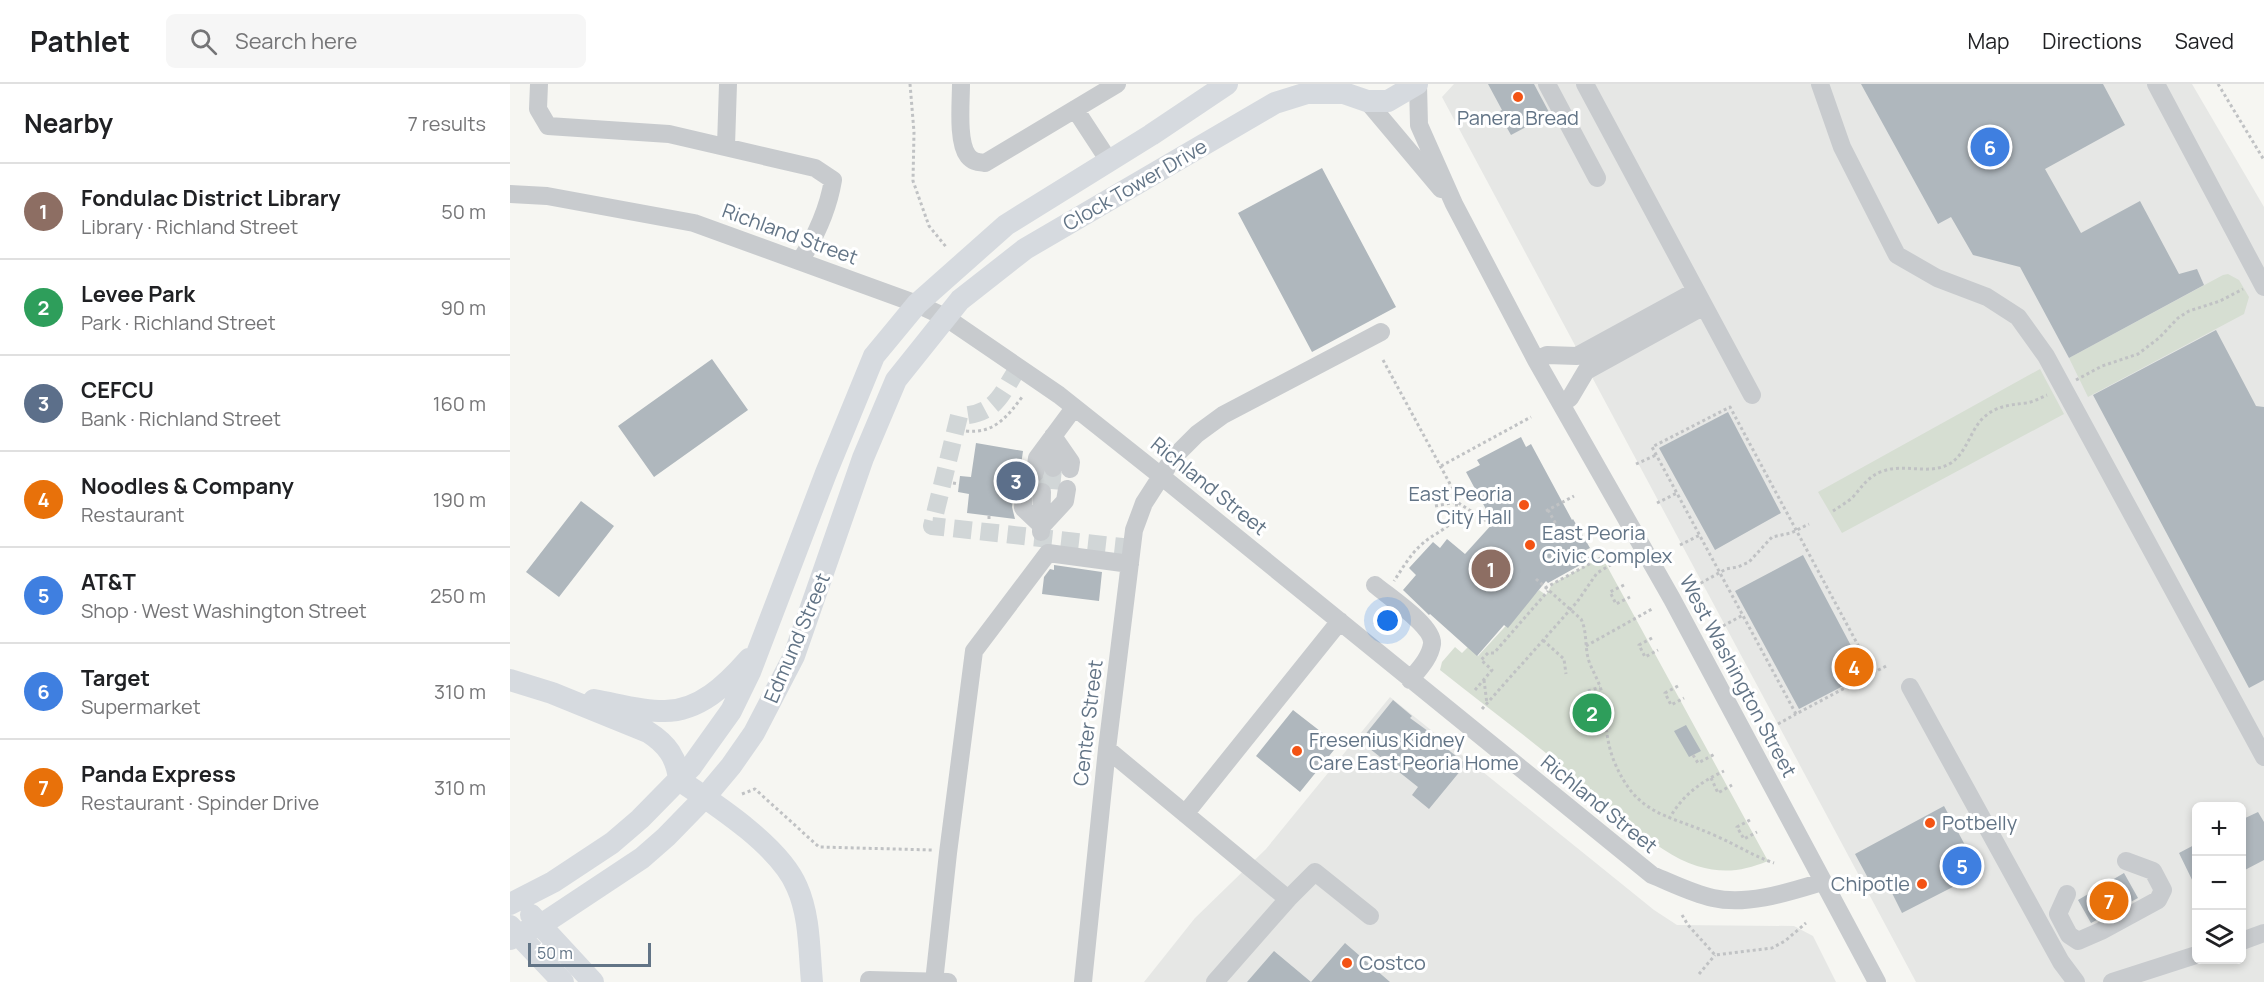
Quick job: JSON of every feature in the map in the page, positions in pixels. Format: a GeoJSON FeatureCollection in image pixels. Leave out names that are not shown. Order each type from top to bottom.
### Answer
{"type":"FeatureCollection","features":[{"type":"Feature","properties":{"kind":"main road","name":"Clock Tower Drive"},"geometry":{"type":"LineString","coordinates":[[917,304],[1006,225],[1227,84]]}},
{"type":"Feature","properties":{"kind":"main road"},"geometry":{"type":"LineString","coordinates":[[1367,101],[1388,101],[1417,84]]}},
{"type":"Feature","properties":{"kind":"main road","name":"Clock Tower Drive"},"geometry":{"type":"LineString","coordinates":[[945,317],[960,300],[1025,249],[1275,104],[1307,93],[1341,88],[1367,101]]}},
{"type":"Feature","properties":{"kind":"main road","name":"Edmund Street"},"geometry":{"type":"LineString","coordinates":[[510,904],[543,888],[592,859],[640,819],[701,754],[731,711],[760,647],[826,473],[874,357],[917,304]]}},
{"type":"Feature","properties":{"kind":"main road","name":"Edmund Street"},"geometry":{"type":"LineString","coordinates":[[510,939],[547,921],[642,858],[705,797],[731,766],[754,733],[775,695],[804,629],[863,458],[896,380],[945,317]]}},
{"type":"Feature","properties":{"kind":"main road"},"geometry":{"type":"LineString","coordinates":[[552,693],[647,710],[677,710],[692,705],[720,689],[760,647]]}},
{"type":"Feature","properties":{"kind":"main road"},"geometry":{"type":"LineString","coordinates":[[510,680],[552,693],[648,732],[660,740],[676,762],[679,780],[716,804],[779,857],[797,886],[805,911],[812,982]]}},
{"type":"Feature","properties":{"kind":"main road"},"geometry":{"type":"LineString","coordinates":[[510,892],[593,982]]}},
{"type":"Feature","properties":{"kind":"main road"},"geometry":{"type":"LineString","coordinates":[[510,926],[563,982]]}},
{"type":"Feature","properties":{"kind":"street"},"geometry":{"type":"LineString","coordinates":[[539,84],[538,110],[548,126],[669,134],[815,168],[833,180],[830,201],[812,242],[800,261]]}},
{"type":"Feature","properties":{"kind":"street"},"geometry":{"type":"LineString","coordinates":[[726,146],[728,84]]}},
{"type":"Feature","properties":{"kind":"street"},"geometry":{"type":"LineString","coordinates":[[961,84],[962,139],[966,154],[974,162],[985,163],[1117,84]]}},
{"type":"Feature","properties":{"kind":"street","name":"West Washington Street"},"geometry":{"type":"LineString","coordinates":[[1417,84],[1419,125],[1454,204],[1536,360],[1672,599],[1877,982]]}},
{"type":"Feature","properties":{"kind":"street"},"geometry":{"type":"LineString","coordinates":[[1547,84],[1597,178]]}},
{"type":"Feature","properties":{"kind":"street"},"geometry":{"type":"LineString","coordinates":[[1585,84],[1752,395]]}},
{"type":"Feature","properties":{"kind":"street"},"geometry":{"type":"LineString","coordinates":[[1820,84],[1842,147],[1897,255],[1937,278],[1987,297],[2018,316],[2046,357],[2264,757]]}},
{"type":"Feature","properties":{"kind":"street"},"geometry":{"type":"LineString","coordinates":[[2156,84],[2264,287]]}},
{"type":"Feature","properties":{"kind":"street","name":"West Washington Street"},"geometry":{"type":"LineString","coordinates":[[1367,101],[1454,204]]}},
{"type":"Feature","properties":{"kind":"street"},"geometry":{"type":"LineString","coordinates":[[1074,110],[1108,162]]}},
{"type":"Feature","properties":{"kind":"street","name":"Richland Street"},"geometry":{"type":"LineString","coordinates":[[510,194],[547,196],[694,223],[917,304],[945,317],[1074,408],[1161,476],[1652,875],[1683,889],[1715,898],[1753,899],[1789,892],[1822,882]]}},
{"type":"Feature","properties":{"kind":"street"},"geometry":{"type":"LineString","coordinates":[[1536,360],[1547,355],[1577,356],[1700,298]]}},
{"type":"Feature","properties":{"kind":"street"},"geometry":{"type":"LineString","coordinates":[[1561,404],[1570,398],[1586,371],[1700,298]]}},
{"type":"Feature","properties":{"kind":"street","name":"Center Street"},"geometry":{"type":"LineString","coordinates":[[1083,982],[1107,749],[1134,530],[1144,503],[1175,455],[1197,434],[1223,415],[1382,332]]}},
{"type":"Feature","properties":{"kind":"street"},"geometry":{"type":"LineString","coordinates":[[1047,480],[1029,455],[1053,436],[1074,408]]}},
{"type":"Feature","properties":{"kind":"street"},"geometry":{"type":"LineString","coordinates":[[1047,480],[1023,508],[1041,532],[1050,505],[1047,480],[1053,436]]}},
{"type":"Feature","properties":{"kind":"street"},"geometry":{"type":"LineString","coordinates":[[934,982],[948,851],[974,651],[1048,553],[1130,564]]}},
{"type":"Feature","properties":{"kind":"street"},"geometry":{"type":"LineString","coordinates":[[1382,591],[1424,625],[1431,636],[1432,645],[1428,656],[1410,680]]}},
{"type":"Feature","properties":{"kind":"street"},"geometry":{"type":"LineString","coordinates":[[1185,814],[1340,621]]}},
{"type":"Feature","properties":{"kind":"street"},"geometry":{"type":"LineString","coordinates":[[1910,687],[2061,962],[2076,982]]}},
{"type":"Feature","properties":{"kind":"street"},"geometry":{"type":"LineString","coordinates":[[1107,749],[1288,899]]}},
{"type":"Feature","properties":{"kind":"street"},"geometry":{"type":"LineString","coordinates":[[2067,894],[2058,914],[2069,935],[2078,941],[2158,900],[2163,890],[2153,871],[2126,861]]}},
{"type":"Feature","properties":{"kind":"street"},"geometry":{"type":"LineString","coordinates":[[1215,982],[1288,899],[1315,872],[1370,916]]}},
{"type":"Feature","properties":{"kind":"street"},"geometry":{"type":"LineString","coordinates":[[2246,938],[2264,933]]}},
{"type":"Feature","properties":{"kind":"street"},"geometry":{"type":"LineString","coordinates":[[2112,982],[2192,956]]}},
{"type":"Feature","properties":{"kind":"street"},"geometry":{"type":"LineString","coordinates":[[869,980],[948,982]]}},
{"type":"Feature","properties":{"kind":"path"},"geometry":{"type":"LineString","coordinates":[[910,84],[914,132],[913,181],[929,226],[947,248]]}},
{"type":"Feature","properties":{"kind":"path"},"geometry":{"type":"LineString","coordinates":[[2218,84],[2264,160]]}},
{"type":"Feature","properties":{"kind":"path"},"geometry":{"type":"LineString","coordinates":[[2074,380],[2102,366],[2138,354],[2188,311],[2220,302],[2243,289]]}},
{"type":"Feature","properties":{"kind":"path"},"geometry":{"type":"LineString","coordinates":[[1374,624],[1380,614],[1382,591],[1418,548],[1442,532],[1451,522],[1456,513],[1457,502],[1456,495],[1383,360]]}},
{"type":"Feature","properties":{"kind":"path"},"geometry":{"type":"LineString","coordinates":[[1833,511],[1850,499],[1864,482],[1879,473],[1894,468],[1932,469],[1950,463],[1962,451],[1978,425],[1992,411],[2006,405],[2032,401],[2049,394]]}},
{"type":"Feature","properties":{"kind":"path"},"geometry":{"type":"LineString","coordinates":[[966,431],[981,432],[1001,423],[1022,397]]}},
{"type":"Feature","properties":{"kind":"path"},"geometry":{"type":"LineString","coordinates":[[1797,714],[1652,447],[1730,407],[1874,673]]}},
{"type":"Feature","properties":{"kind":"path"},"geometry":{"type":"LineString","coordinates":[[1440,466],[1531,417]]}},
{"type":"Feature","properties":{"kind":"path"},"geometry":{"type":"LineString","coordinates":[[1636,464],[1656,454]]}},
{"type":"Feature","properties":{"kind":"path"},"geometry":{"type":"LineString","coordinates":[[953,483],[959,484]]}},
{"type":"Feature","properties":{"kind":"path"},"geometry":{"type":"LineString","coordinates":[[1657,503],[1677,493]]}},
{"type":"Feature","properties":{"kind":"path"},"geometry":{"type":"LineString","coordinates":[[1556,524],[1547,510],[1574,496]]}},
{"type":"Feature","properties":{"kind":"path"},"geometry":{"type":"LineString","coordinates":[[1435,506],[1457,502],[1491,524]]}},
{"type":"Feature","properties":{"kind":"path"},"geometry":{"type":"LineString","coordinates":[[1684,592],[1720,573],[1749,562],[1772,537],[1809,524]]}},
{"type":"Feature","properties":{"kind":"path"},"geometry":{"type":"LineString","coordinates":[[1680,546],[1700,535]]}},
{"type":"Feature","properties":{"kind":"path"},"geometry":{"type":"LineString","coordinates":[[1475,690],[1492,670],[1481,660],[1488,652],[1494,653],[1546,589],[1606,555]]}},
{"type":"Feature","properties":{"kind":"path"},"geometry":{"type":"LineString","coordinates":[[1482,709],[1570,610],[1597,573],[1612,564]]}},
{"type":"Feature","properties":{"kind":"path"},"geometry":{"type":"LineString","coordinates":[[1536,579],[1581,620],[1584,626],[1590,665],[1600,687],[1604,721],[1614,761],[1637,799],[1649,809],[1669,819],[1711,833],[1757,858],[1774,863]]}},
{"type":"Feature","properties":{"kind":"path"},"geometry":{"type":"LineString","coordinates":[[1624,585],[1610,592],[1616,604],[1630,597]]}},
{"type":"Feature","properties":{"kind":"path"},"geometry":{"type":"LineString","coordinates":[[1586,646],[1652,609]]}},
{"type":"Feature","properties":{"kind":"path"},"geometry":{"type":"LineString","coordinates":[[1723,626],[1743,615]]}},
{"type":"Feature","properties":{"kind":"path"},"geometry":{"type":"LineString","coordinates":[[1652,638],[1639,645],[1645,657],[1658,650]]}},
{"type":"Feature","properties":{"kind":"path"},"geometry":{"type":"LineString","coordinates":[[1543,640],[1564,659],[1566,674]]}},
{"type":"Feature","properties":{"kind":"path"},"geometry":{"type":"LineString","coordinates":[[1778,724],[1888,665]]}},
{"type":"Feature","properties":{"kind":"path"},"geometry":{"type":"LineString","coordinates":[[1484,680],[1487,704]]}},
{"type":"Feature","properties":{"kind":"path"},"geometry":{"type":"LineString","coordinates":[[1678,686],[1665,693],[1671,705],[1684,698]]}},
{"type":"Feature","properties":{"kind":"path"},"geometry":{"type":"LineString","coordinates":[[1588,691],[1600,687]]}},
{"type":"Feature","properties":{"kind":"path"},"geometry":{"type":"LineString","coordinates":[[1582,712],[1604,721]]}},
{"type":"Feature","properties":{"kind":"path"},"geometry":{"type":"LineString","coordinates":[[1693,755],[1698,763],[1714,754]]}},
{"type":"Feature","properties":{"kind":"path"},"geometry":{"type":"LineString","coordinates":[[1669,819],[1688,793],[1724,771]]}},
{"type":"Feature","properties":{"kind":"path"},"geometry":{"type":"LineString","coordinates":[[1711,778],[1719,793],[1732,785]]}},
{"type":"Feature","properties":{"kind":"path"},"geometry":{"type":"LineString","coordinates":[[742,794],[755,789],[819,847],[948,851]]}},
{"type":"Feature","properties":{"kind":"path"},"geometry":{"type":"LineString","coordinates":[[1750,820],[1737,827],[1744,839],[1757,832]]}},
{"type":"Feature","properties":{"kind":"path"},"geometry":{"type":"LineString","coordinates":[[1682,915],[1715,956]]}},
{"type":"Feature","properties":{"kind":"path"},"geometry":{"type":"LineString","coordinates":[[1699,974],[1715,956],[1772,948],[1785,941],[1806,923]]}},
{"type":"Feature","properties":{"kind":"shaded area"},"geometry":{"type":"Polygon","coordinates":[[[1454,84],[2192,84],[2264,207],[2264,982],[1916,982],[1442,97],[1454,84]]]}},
{"type":"Feature","properties":{"kind":"shaded area"},"geometry":{"type":"Polygon","coordinates":[[[2228,274],[2239,280],[2249,297],[2244,314],[2088,397],[2069,358],[2228,274]]]}},
{"type":"Feature","properties":{"kind":"shaded area"},"geometry":{"type":"Polygon","coordinates":[[[2040,369],[2064,414],[1842,533],[1818,492],[2040,369]]]}},
{"type":"Feature","properties":{"kind":"shaded area"},"geometry":{"type":"Polygon","coordinates":[[[1602,557],[1768,861],[1742,869],[1725,871],[1697,866],[1680,859],[1645,837],[1562,766],[1440,670],[1442,662],[1455,647],[1462,653],[1468,647],[1478,656],[1539,590],[1546,595],[1552,584],[1602,557]]]}},
{"type":"Feature","properties":{"kind":"shaded area"},"geometry":{"type":"Polygon","coordinates":[[[1390,697],[1654,910],[1677,925],[1794,926],[1813,936],[1836,982],[1144,982],[1195,918],[1266,849],[1390,697]]]}},
{"type":"Feature","properties":{"kind":"building","name":"Panera Bread"},"geometry":{"type":"Polygon","coordinates":[[[1488,84],[1534,84],[1550,114],[1511,135],[1498,112],[1502,110],[1488,84]]]}},
{"type":"Feature","properties":{"kind":"building"},"geometry":{"type":"Polygon","coordinates":[[[1861,84],[2103,84],[2125,125],[2045,169],[2081,233],[2140,201],[2179,274],[2197,269],[2204,285],[2069,358],[2020,267],[1973,255],[1951,217],[1938,224],[1861,84]]]}},
{"type":"Feature","properties":{"kind":"building"},"geometry":{"type":"Polygon","coordinates":[[[1322,168],[1396,307],[1312,352],[1238,213],[1322,168]]]}},
{"type":"Feature","properties":{"kind":"building"},"geometry":{"type":"Polygon","coordinates":[[[2216,330],[2256,406],[2264,407],[2264,680],[2249,688],[2093,395],[2216,330]]]}},
{"type":"Feature","properties":{"kind":"building"},"geometry":{"type":"Polygon","coordinates":[[[712,359],[748,410],[654,477],[618,426],[712,359]]]}},
{"type":"Feature","properties":{"kind":"building"},"geometry":{"type":"Polygon","coordinates":[[[1728,412],[1781,513],[1715,550],[1659,448],[1728,412]]]}},
{"type":"Feature","properties":{"kind":"building","name":"East Peoria Civic Complex"},"geometry":{"type":"Polygon","coordinates":[[[1521,437],[1526,447],[1531,444],[1572,520],[1590,548],[1586,550],[1591,559],[1548,583],[1546,581],[1508,628],[1504,625],[1477,656],[1403,590],[1416,575],[1409,568],[1433,542],[1440,548],[1447,539],[1465,554],[1494,522],[1486,515],[1488,513],[1466,472],[1480,465],[1477,460],[1521,437]]]}},
{"type":"Feature","properties":{"kind":"building"},"geometry":{"type":"Polygon","coordinates":[[[976,443],[1023,451],[1020,472],[1024,472],[1028,482],[1020,482],[1014,486],[1012,507],[1015,519],[967,513],[969,494],[958,492],[960,476],[971,477],[976,443]]]}},
{"type":"Feature","properties":{"kind":"building"},"geometry":{"type":"Polygon","coordinates":[[[581,501],[614,526],[559,597],[526,572],[581,501]]]}},
{"type":"Feature","properties":{"kind":"building"},"geometry":{"type":"Polygon","coordinates":[[[1803,555],[1866,674],[1799,709],[1735,591],[1803,555]]]}},
{"type":"Feature","properties":{"kind":"building"},"geometry":{"type":"Polygon","coordinates":[[[1054,565],[1102,572],[1099,601],[1042,594],[1044,577],[1050,569],[1054,570],[1054,565]]]}},
{"type":"Feature","properties":{"kind":"building"},"geometry":{"type":"Polygon","coordinates":[[[1393,700],[1412,716],[1410,718],[1443,742],[1441,744],[1466,764],[1429,809],[1412,795],[1418,787],[1360,741],[1393,700]]]}},
{"type":"Feature","properties":{"kind":"building","name":"Fresenius Kidney Care East Peoria Home"},"geometry":{"type":"Polygon","coordinates":[[[1293,710],[1338,745],[1300,792],[1256,756],[1293,710]]]}},
{"type":"Feature","properties":{"kind":"building"},"geometry":{"type":"Polygon","coordinates":[[[1686,725],[1701,751],[1689,757],[1674,731],[1686,725]]]}},
{"type":"Feature","properties":{"kind":"building"},"geometry":{"type":"Polygon","coordinates":[[[1944,806],[1980,873],[1902,913],[1888,885],[1875,891],[1855,854],[1944,806]]]}},
{"type":"Feature","properties":{"kind":"building"},"geometry":{"type":"Polygon","coordinates":[[[2258,812],[2264,822],[2264,860],[2246,869],[2246,856],[2246,818],[2258,812]]]}},
{"type":"Feature","properties":{"kind":"building"},"geometry":{"type":"Polygon","coordinates":[[[2192,846],[2192,880],[2179,853],[2192,846]]]}},
{"type":"Feature","properties":{"kind":"building"},"geometry":{"type":"Polygon","coordinates":[[[2124,873],[2138,898],[2091,923],[2078,900],[2124,873]]]}},
{"type":"Feature","properties":{"kind":"building","name":"Costco"},"geometry":{"type":"Polygon","coordinates":[[[1345,943],[1390,982],[1311,982],[1345,943]]]}},
{"type":"Feature","properties":{"kind":"building","name":"Costco"},"geometry":{"type":"Polygon","coordinates":[[[1274,951],[1311,982],[1247,982],[1274,951]]]}},
{"type":"Feature","properties":{"kind":"tunnel"},"geometry":{"type":"LineString","coordinates":[[1018,368],[996,402],[981,412],[959,416],[932,526],[1132,548]]}},
{"type":"Feature","properties":{"kind":"tunnel"},"geometry":{"type":"LineString","coordinates":[[1051,489],[1053,468]]}},
{"type":"Feature","properties":{"kind":"tunnel"},"geometry":{"type":"LineString","coordinates":[[1032,493],[1035,473]]}},
{"type":"Feature","properties":{"kind":"place","name":"Panera Bread"},"geometry":{"type":"Point","coordinates":[1518,97]}},
{"type":"Feature","properties":{"kind":"place","name":"Target"},"geometry":{"type":"Point","coordinates":[1990,147]}},
{"type":"Feature","properties":{"kind":"place","name":"CEFCU"},"geometry":{"type":"Point","coordinates":[1016,481]}},
{"type":"Feature","properties":{"kind":"place","name":"East Peoria City Hall"},"geometry":{"type":"Point","coordinates":[1524,505]}},
{"type":"Feature","properties":{"kind":"place","name":"East Peoria Civic Complex"},"geometry":{"type":"Point","coordinates":[1530,545]}},
{"type":"Feature","properties":{"kind":"place","name":"Fondulac District Library"},"geometry":{"type":"Point","coordinates":[1491,569]}},
{"type":"Feature","properties":{"kind":"place","name":"Noodles & Company"},"geometry":{"type":"Point","coordinates":[1854,667]}},
{"type":"Feature","properties":{"kind":"place","name":"Levee Park"},"geometry":{"type":"Point","coordinates":[1592,713]}},
{"type":"Feature","properties":{"kind":"place","name":"Fresenius Kidney Care East Peoria Home"},"geometry":{"type":"Point","coordinates":[1297,751]}},
{"type":"Feature","properties":{"kind":"place","name":"Potbelly"},"geometry":{"type":"Point","coordinates":[1930,823]}},
{"type":"Feature","properties":{"kind":"place","name":"AT&T"},"geometry":{"type":"Point","coordinates":[1962,866]}},
{"type":"Feature","properties":{"kind":"place","name":"Chipotle"},"geometry":{"type":"Point","coordinates":[1922,884]}},
{"type":"Feature","properties":{"kind":"place","name":"Panda Express"},"geometry":{"type":"Point","coordinates":[2109,901]}},
{"type":"Feature","properties":{"kind":"place","name":"Costco"},"geometry":{"type":"Point","coordinates":[1347,963]}}]}
